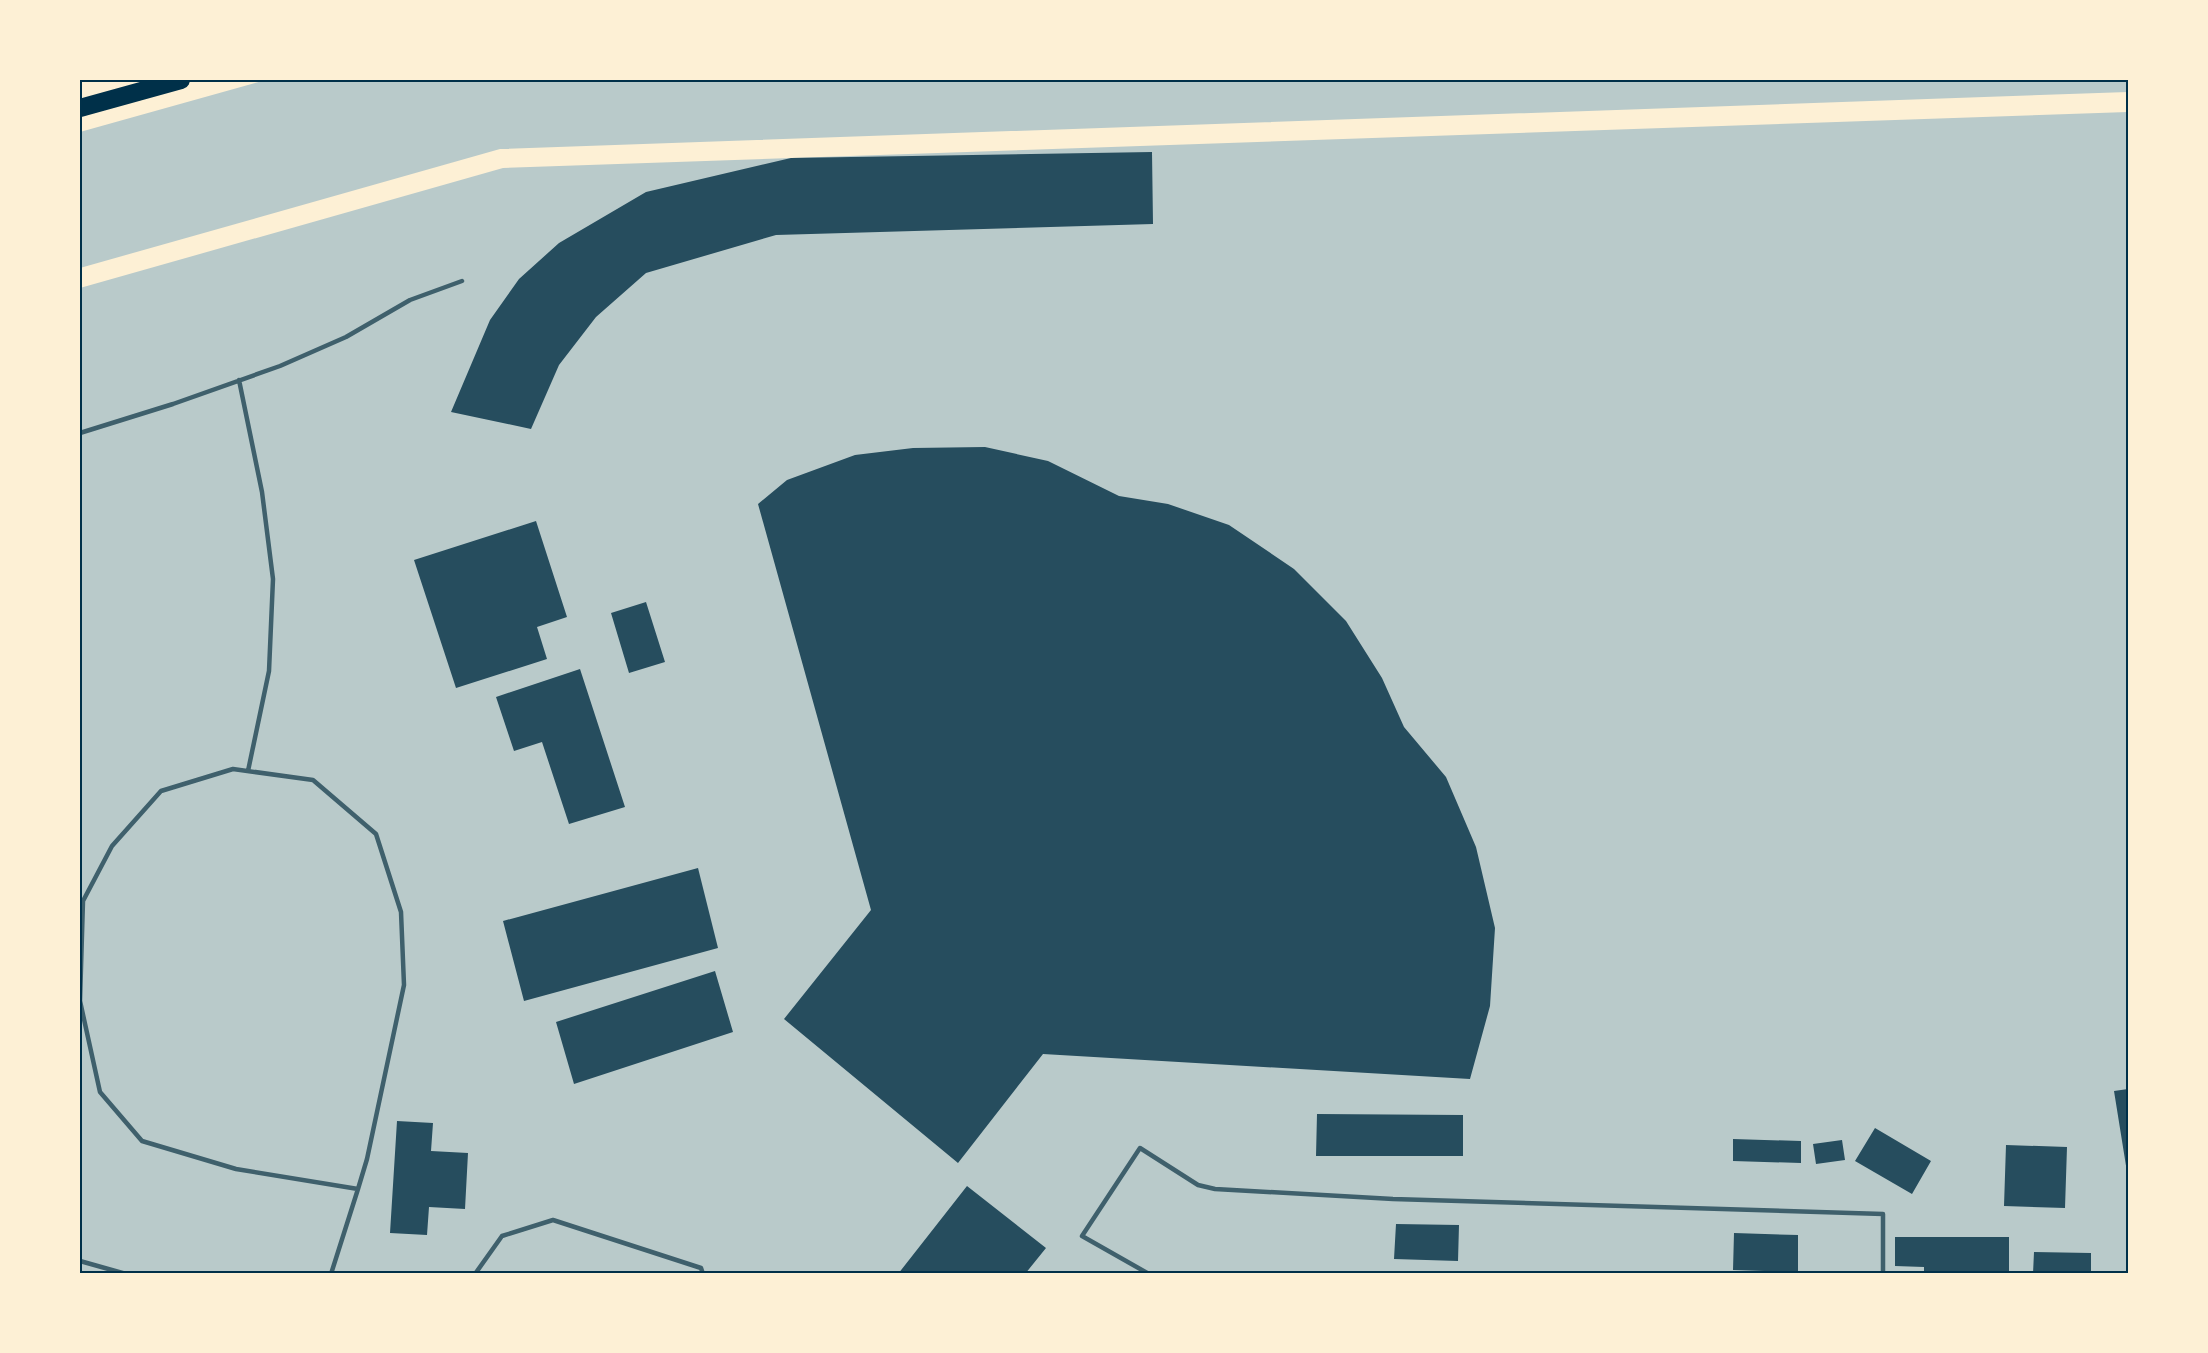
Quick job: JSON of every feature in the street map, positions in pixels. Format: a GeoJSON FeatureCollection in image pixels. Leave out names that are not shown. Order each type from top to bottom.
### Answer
{"type":"FeatureCollection","features":[{"type":"Feature","properties":{"kind":"highway"},"geometry":{"type":"LineString","coordinates":[[80,108],[180,80]]}},
{"type":"Feature","properties":{"kind":"lane"},"geometry":{"type":"LineString","coordinates":[[80,433],[173,404],[280,366],[346,336],[410,300],[462,281]]}},
{"type":"Feature","properties":{"kind":"lane"},"geometry":{"type":"LineString","coordinates":[[239,381],[262,492],[273,579],[268,670],[248,771]]}},
{"type":"Feature","properties":{"kind":"lane"},"geometry":{"type":"LineString","coordinates":[[331,1274],[367,1159],[404,985],[401,912],[376,834],[313,780],[233,769],[160,791],[112,846],[83,902],[80,1001],[100,1092],[142,1141],[236,1168],[357,1189]]}},
{"type":"Feature","properties":{"kind":"lane"},"geometry":{"type":"LineString","coordinates":[[1149,1274],[1082,1236],[1140,1148],[1198,1185],[1215,1190],[1393,1199],[1883,1214],[1883,1274]]}},
{"type":"Feature","properties":{"kind":"lane"},"geometry":{"type":"LineString","coordinates":[[475,1274],[502,1236],[553,1221],[701,1268],[703,1274]]}},
{"type":"Feature","properties":{"kind":"lane"},"geometry":{"type":"LineString","coordinates":[[80,1261],[126,1274]]}},
{"type":"Feature","properties":{"kind":"shaded area"},"geometry":{"type":"Polygon","coordinates":[[[266,80],[2128,80],[2128,92],[500,149],[80,268],[80,132],[266,80]]]}},
{"type":"Feature","properties":{"kind":"shaded area"},"geometry":{"type":"Polygon","coordinates":[[[2128,112],[2128,1273],[80,1274],[80,288],[503,168],[2128,112]]]}},
{"type":"Feature","properties":{"kind":"building"},"geometry":{"type":"Polygon","coordinates":[[[1152,152],[1153,224],[776,235],[646,273],[596,317],[559,365],[531,429],[451,412],[490,320],[519,279],[559,243],[646,192],[791,158],[1152,152]]]}},
{"type":"Feature","properties":{"kind":"building"},"geometry":{"type":"Polygon","coordinates":[[[985,447],[1048,461],[1119,496],[1168,504],[1229,525],[1294,569],[1346,621],[1382,678],[1404,727],[1446,777],[1476,847],[1495,928],[1490,1006],[1470,1079],[1043,1054],[958,1163],[784,1019],[871,910],[758,504],[787,480],[855,455],[913,448],[985,447]]]}},
{"type":"Feature","properties":{"kind":"building"},"geometry":{"type":"Polygon","coordinates":[[[536,521],[567,617],[537,627],[547,659],[456,688],[414,560],[536,521]]]}},
{"type":"Feature","properties":{"kind":"building"},"geometry":{"type":"Polygon","coordinates":[[[646,602],[665,662],[629,673],[611,613],[646,602]]]}},
{"type":"Feature","properties":{"kind":"building"},"geometry":{"type":"Polygon","coordinates":[[[580,669],[625,807],[569,824],[542,742],[514,751],[496,697],[580,669]]]}},
{"type":"Feature","properties":{"kind":"building"},"geometry":{"type":"Polygon","coordinates":[[[698,868],[718,948],[524,1001],[503,921],[698,868]]]}},
{"type":"Feature","properties":{"kind":"building"},"geometry":{"type":"Polygon","coordinates":[[[715,971],[733,1032],[574,1084],[556,1022],[715,971]]]}},
{"type":"Feature","properties":{"kind":"building"},"geometry":{"type":"Polygon","coordinates":[[[2128,1089],[2128,1172],[2127,1172],[2114,1091],[2128,1089]]]}},
{"type":"Feature","properties":{"kind":"building"},"geometry":{"type":"Polygon","coordinates":[[[1317,1114],[1463,1115],[1463,1156],[1316,1156],[1317,1114]]]}},
{"type":"Feature","properties":{"kind":"building"},"geometry":{"type":"Polygon","coordinates":[[[397,1121],[433,1123],[431,1151],[468,1153],[465,1209],[429,1207],[427,1235],[390,1233],[397,1121]]]}},
{"type":"Feature","properties":{"kind":"building"},"geometry":{"type":"Polygon","coordinates":[[[1875,1128],[1931,1161],[1912,1194],[1855,1161],[1875,1128]]]}},
{"type":"Feature","properties":{"kind":"building"},"geometry":{"type":"Polygon","coordinates":[[[1733,1139],[1801,1141],[1801,1163],[1733,1161],[1733,1139]]]}},
{"type":"Feature","properties":{"kind":"building"},"geometry":{"type":"Polygon","coordinates":[[[1842,1140],[1845,1160],[1816,1164],[1813,1144],[1842,1140]]]}},
{"type":"Feature","properties":{"kind":"building"},"geometry":{"type":"Polygon","coordinates":[[[2006,1145],[2067,1147],[2065,1208],[2004,1206],[2006,1145]]]}},
{"type":"Feature","properties":{"kind":"building"},"geometry":{"type":"Polygon","coordinates":[[[967,1186],[1046,1248],[1025,1274],[898,1274],[967,1186]]]}},
{"type":"Feature","properties":{"kind":"building"},"geometry":{"type":"Polygon","coordinates":[[[1396,1224],[1459,1225],[1458,1261],[1394,1259],[1396,1224]]]}},
{"type":"Feature","properties":{"kind":"building"},"geometry":{"type":"Polygon","coordinates":[[[1734,1233],[1798,1235],[1798,1272],[1733,1270],[1734,1233]]]}},
{"type":"Feature","properties":{"kind":"building"},"geometry":{"type":"Polygon","coordinates":[[[1895,1237],[2009,1237],[2009,1274],[1924,1274],[1924,1267],[1895,1266],[1895,1237]]]}},
{"type":"Feature","properties":{"kind":"building"},"geometry":{"type":"Polygon","coordinates":[[[2034,1252],[2091,1253],[2091,1274],[2033,1274],[2034,1252]]]}}]}
